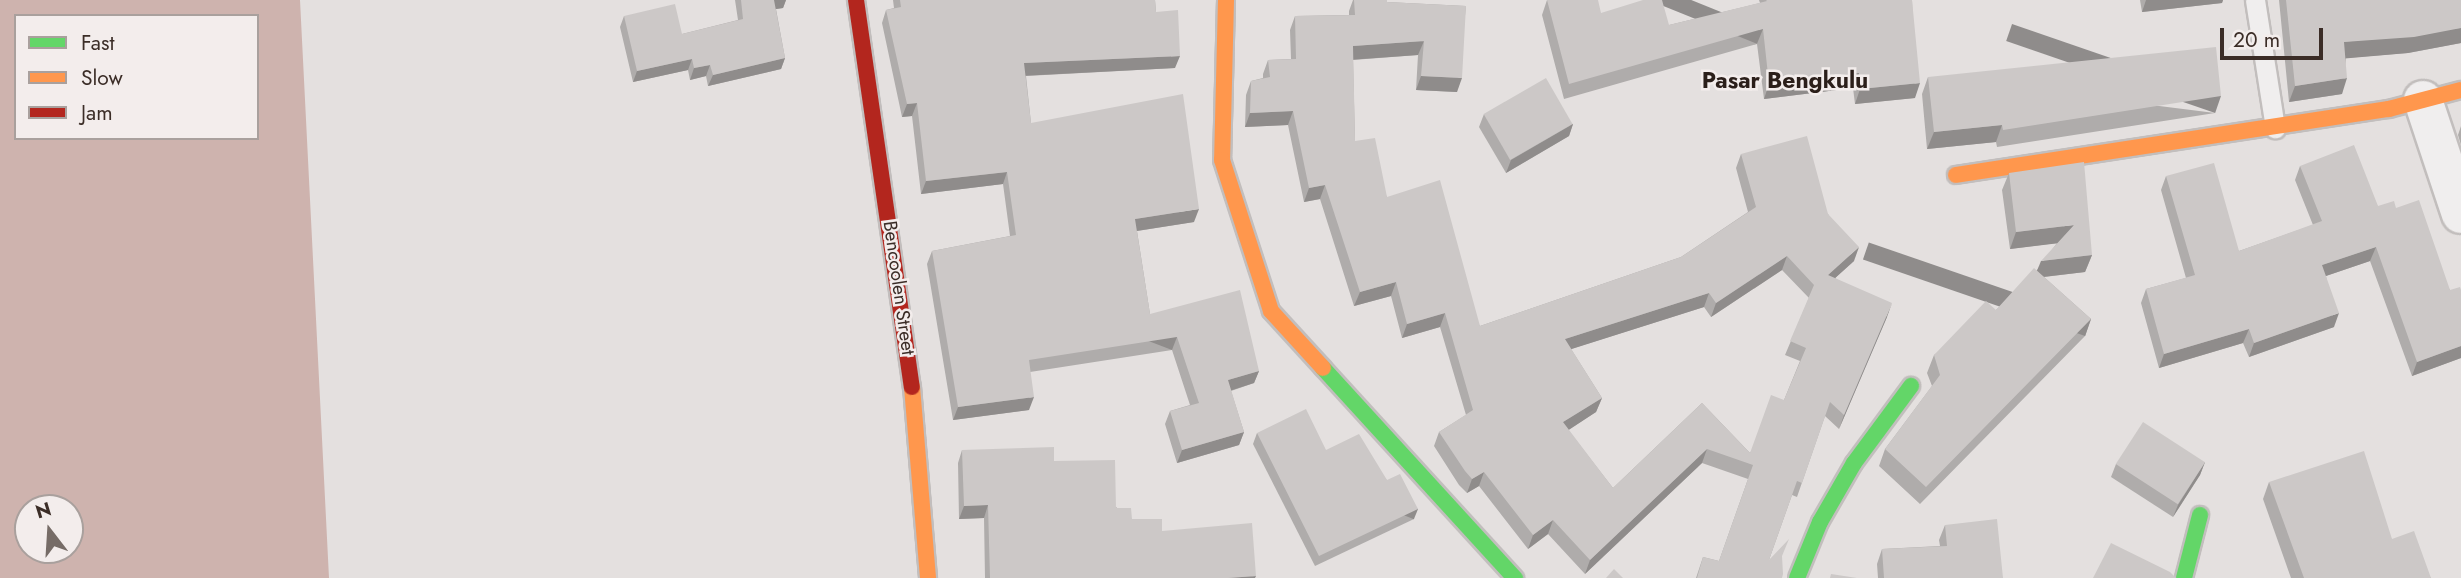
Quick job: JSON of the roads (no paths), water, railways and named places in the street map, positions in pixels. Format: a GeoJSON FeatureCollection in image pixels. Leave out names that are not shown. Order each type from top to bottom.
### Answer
{"type":"FeatureCollection","features":[{"type":"Feature","properties":{"kind":"street","name":"Bencoolen Street"},"geometry":{"type":"LineString","coordinates":[[856,0],[909,352],[928,578]]}},
{"type":"Feature","properties":{"kind":"street"},"geometry":{"type":"LineString","coordinates":[[1227,0],[1222,160],[1271,311],[1515,578]]}},
{"type":"Feature","properties":{"kind":"street"},"geometry":{"type":"LineString","coordinates":[[1956,175],[2275,128],[2423,100],[2461,90]]}},
{"type":"Feature","properties":{"kind":"street"},"geometry":{"type":"LineString","coordinates":[[2423,100],[2461,214]]}},
{"type":"Feature","properties":{"kind":"street"},"geometry":{"type":"LineString","coordinates":[[1797,578],[1820,522],[1854,463],[1911,386]]}},
{"type":"Feature","properties":{"kind":"street"},"geometry":{"type":"LineString","coordinates":[[2184,578],[2200,515]]}},
{"type":"Feature","properties":{"kind":"lane"},"geometry":{"type":"LineString","coordinates":[[2255,0],[2275,128]]}},
{"type":"Feature","properties":{"kind":"district","name":"Pasar Bengkulu"},"geometry":{"type":"Point","coordinates":[1785,80]}}]}
